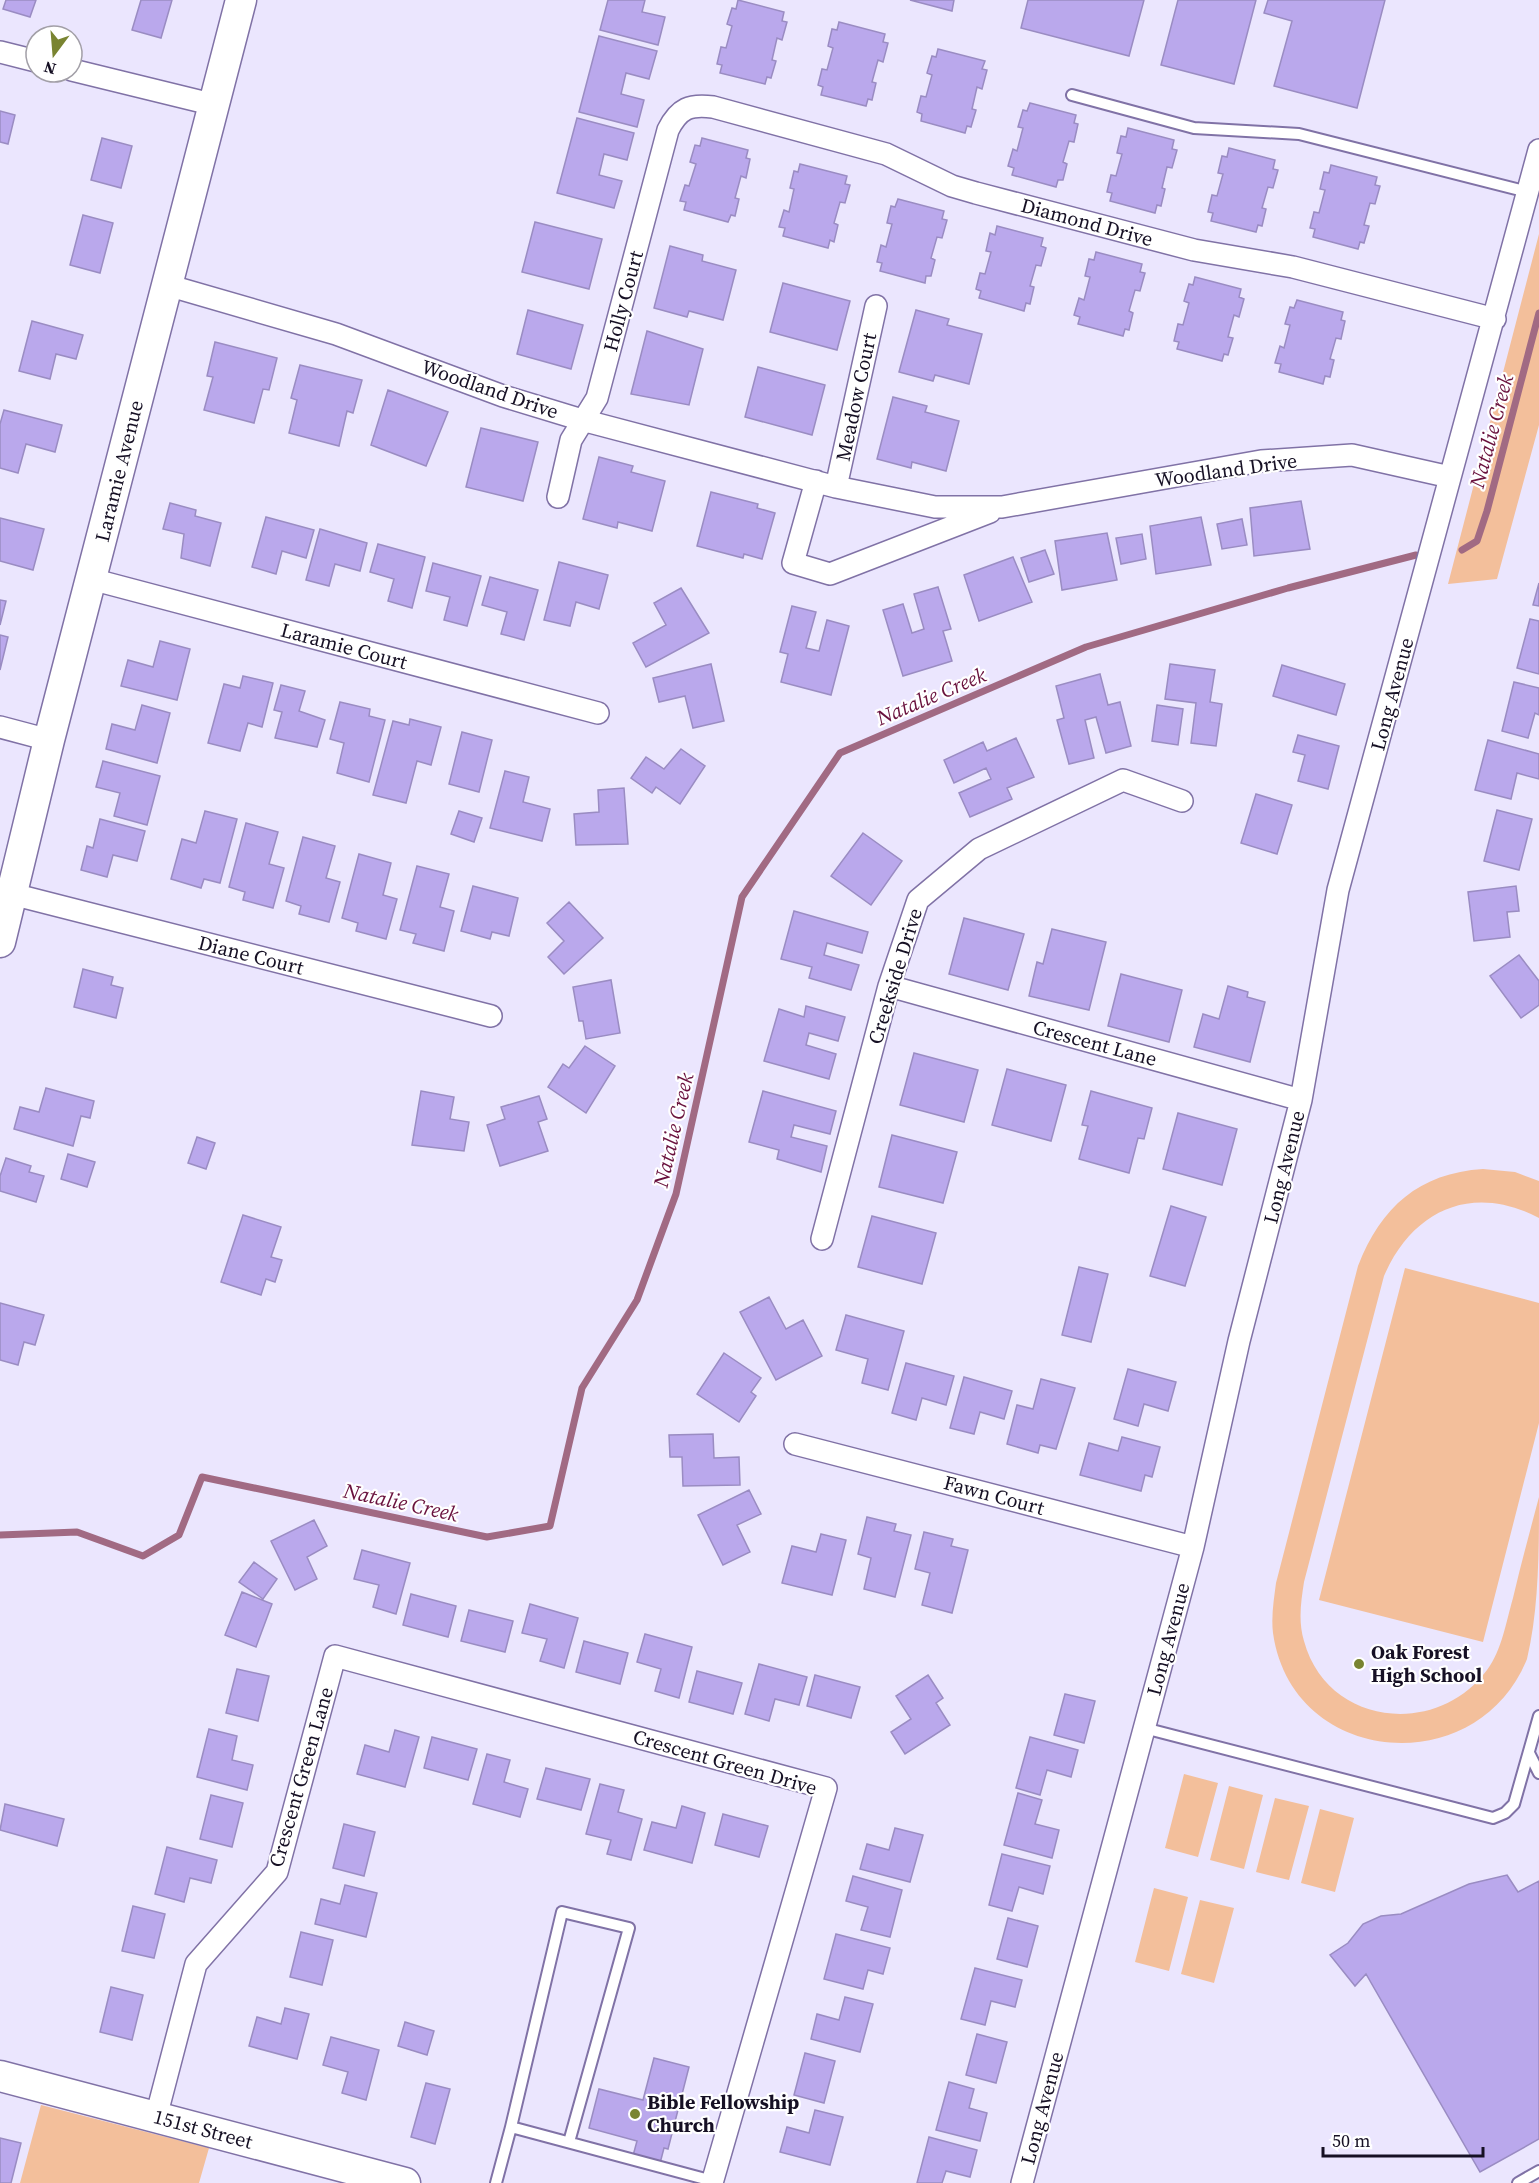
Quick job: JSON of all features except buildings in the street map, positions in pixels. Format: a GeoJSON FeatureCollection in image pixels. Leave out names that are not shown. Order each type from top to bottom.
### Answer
{"type":"FeatureCollection","features":[{"type":"Feature","properties":{"kind":"street","name":"Laramie Avenue"},"geometry":{"type":"LineString","coordinates":[[4,918],[241,0]]}},
{"type":"Feature","properties":{"kind":"street"},"geometry":{"type":"LineString","coordinates":[[0,52],[24,58]]}},
{"type":"Feature","properties":{"kind":"street"},"geometry":{"type":"LineString","coordinates":[[84,73],[215,105]]}},
{"type":"Feature","properties":{"kind":"street","name":"Diamond Drive"},"geometry":{"type":"LineString","coordinates":[[687,106],[713,107],[886,154],[952,186],[1099,225],[1194,250],[1293,267],[1495,319]]}},
{"type":"Feature","properties":{"kind":"street","name":"Holly Court"},"geometry":{"type":"LineString","coordinates":[[558,497],[571,440],[597,399],[668,130],[675,116],[687,106]]}},
{"type":"Feature","properties":{"kind":"street","name":"Long Avenue"},"geometry":{"type":"LineString","coordinates":[[1022,2183],[1193,1547],[1239,1341],[1301,1100],[1338,890],[1495,319],[1539,150]]}},
{"type":"Feature","properties":{"kind":"street","name":"Woodland Drive"},"geometry":{"type":"LineString","coordinates":[[167,285],[336,334],[503,396],[582,420],[836,487],[935,507],[1002,507],[1261,461],[1352,455],[1450,477]]}},
{"type":"Feature","properties":{"kind":"street","name":"Meadow Court"},"geometry":{"type":"LineString","coordinates":[[836,487],[876,306]]}},
{"type":"Feature","properties":{"kind":"street","name":"Woodland Drive"},"geometry":{"type":"LineString","coordinates":[[816,481],[794,562],[830,574],[1002,507]]}},
{"type":"Feature","properties":{"kind":"street","name":"Laramie Court"},"geometry":{"type":"LineString","coordinates":[[91,579],[598,713]]}},
{"type":"Feature","properties":{"kind":"street"},"geometry":{"type":"LineString","coordinates":[[0,727],[49,740]]}},
{"type":"Feature","properties":{"kind":"street","name":"Creekside Drive"},"geometry":{"type":"LineString","coordinates":[[822,1239],[889,986],[918,900],[979,849],[1123,780],[1182,801]]}},
{"type":"Feature","properties":{"kind":"street","name":"Diane Court"},"geometry":{"type":"LineString","coordinates":[[4,918],[491,1016]]}},
{"type":"Feature","properties":{"kind":"street","name":"Crescent Lane"},"geometry":{"type":"LineString","coordinates":[[889,986],[1301,1100]]}},
{"type":"Feature","properties":{"kind":"street","name":"Fawn Court"},"geometry":{"type":"LineString","coordinates":[[795,1444],[1193,1547]]}},
{"type":"Feature","properties":{"kind":"street","name":"Crescent Green Lane"},"geometry":{"type":"LineString","coordinates":[[156,2117],[196,1964],[277,1872],[335,1656]]}},
{"type":"Feature","properties":{"kind":"street","name":"Crescent Green Drive"},"geometry":{"type":"LineString","coordinates":[[335,1656],[826,1788],[713,2182]]}},
{"type":"Feature","properties":{"kind":"street","name":"151st Street"},"geometry":{"type":"LineString","coordinates":[[0,2076],[398,2182]]}},
{"type":"Feature","properties":{"kind":"lane"},"geometry":{"type":"LineString","coordinates":[[1072,95],[1194,128],[1299,134],[1528,192]]}},
{"type":"Feature","properties":{"kind":"lane"},"geometry":{"type":"LineString","coordinates":[[1144,1728],[1493,1818],[1505,1814],[1514,1804],[1539,1716]]}},
{"type":"Feature","properties":{"kind":"lane"},"geometry":{"type":"LineString","coordinates":[[1529,1753],[1539,1773]]}},
{"type":"Feature","properties":{"kind":"lane"},"geometry":{"type":"LineString","coordinates":[[496,2183],[562,1912],[629,1928],[569,2142]]}},
{"type":"Feature","properties":{"kind":"lane"},"geometry":{"type":"LineString","coordinates":[[511,2127],[713,2182]]}},
{"type":"Feature","properties":{"kind":"lane"},"geometry":{"type":"LineString","coordinates":[[1518,2183],[1539,2171]]}},
{"type":"Feature","properties":{"kind":"shaded area"},"geometry":{"type":"Polygon","coordinates":[[[1539,234],[1539,425],[1497,579],[1448,584],[1539,234]]]}},
{"type":"Feature","properties":{"kind":"shaded area"},"geometry":{"type":"Polygon","coordinates":[[[1483,1169],[1515,1172],[1539,1181],[1539,1218],[1515,1208],[1491,1203],[1469,1203],[1448,1209],[1428,1219],[1411,1234],[1396,1253],[1384,1276],[1304,1582],[1301,1626],[1304,1641],[1316,1669],[1335,1691],[1359,1705],[1385,1713],[1413,1713],[1441,1706],[1466,1692],[1487,1670],[1496,1654],[1506,1626],[1539,1497],[1538,1579],[1531,1640],[1527,1659],[1503,1699],[1469,1726],[1430,1740],[1388,1742],[1349,1733],[1314,1711],[1287,1678],[1273,1633],[1276,1583],[1358,1266],[1367,1245],[1391,1210],[1421,1186],[1460,1172],[1483,1169]]]}},
{"type":"Feature","properties":{"kind":"shaded area"},"geometry":{"type":"Polygon","coordinates":[[[1405,1268],[1539,1303],[1539,1423],[1483,1642],[1319,1600],[1405,1268]]]}},
{"type":"Feature","properties":{"kind":"shaded area"},"geometry":{"type":"Polygon","coordinates":[[[1184,1774],[1218,1783],[1198,1857],[1165,1848],[1184,1774]]]}},
{"type":"Feature","properties":{"kind":"shaded area"},"geometry":{"type":"Polygon","coordinates":[[[1229,1786],[1263,1795],[1244,1869],[1210,1860],[1229,1786]]]}},
{"type":"Feature","properties":{"kind":"shaded area"},"geometry":{"type":"Polygon","coordinates":[[[1275,1798],[1309,1806],[1289,1880],[1256,1872],[1275,1798]]]}},
{"type":"Feature","properties":{"kind":"shaded area"},"geometry":{"type":"Polygon","coordinates":[[[1320,1809],[1354,1818],[1335,1892],[1301,1883],[1320,1809]]]}},
{"type":"Feature","properties":{"kind":"shaded area"},"geometry":{"type":"Polygon","coordinates":[[[1154,1888],[1188,1897],[1169,1971],[1135,1962],[1154,1888]]]}},
{"type":"Feature","properties":{"kind":"shaded area"},"geometry":{"type":"Polygon","coordinates":[[[1200,1900],[1234,1908],[1214,1983],[1181,1974],[1200,1900]]]}},
{"type":"Feature","properties":{"kind":"shaded area"},"geometry":{"type":"Polygon","coordinates":[[[41,2105],[209,2148],[199,2183],[20,2183],[41,2105]]]}},
{"type":"Feature","properties":{"kind":"waterway","name":"Natalie Creek"},"geometry":{"type":"LineString","coordinates":[[1462,550],[1477,541],[1487,511],[1539,313]]}},
{"type":"Feature","properties":{"kind":"waterway","name":"Natalie Creek"},"geometry":{"type":"LineString","coordinates":[[0,1535],[77,1532],[143,1556],[179,1535],[202,1477],[487,1537],[550,1526],[582,1388],[637,1300],[676,1194],[742,897],[840,753],[1086,647],[1288,588],[1416,555]]}},
{"type":"Feature","properties":{"kind":"place","name":"Oak Forest High School"},"geometry":{"type":"Point","coordinates":[1359,1664]}},
{"type":"Feature","properties":{"kind":"place","name":"Bible Fellowship Church"},"geometry":{"type":"Point","coordinates":[635,2114]}}]}
